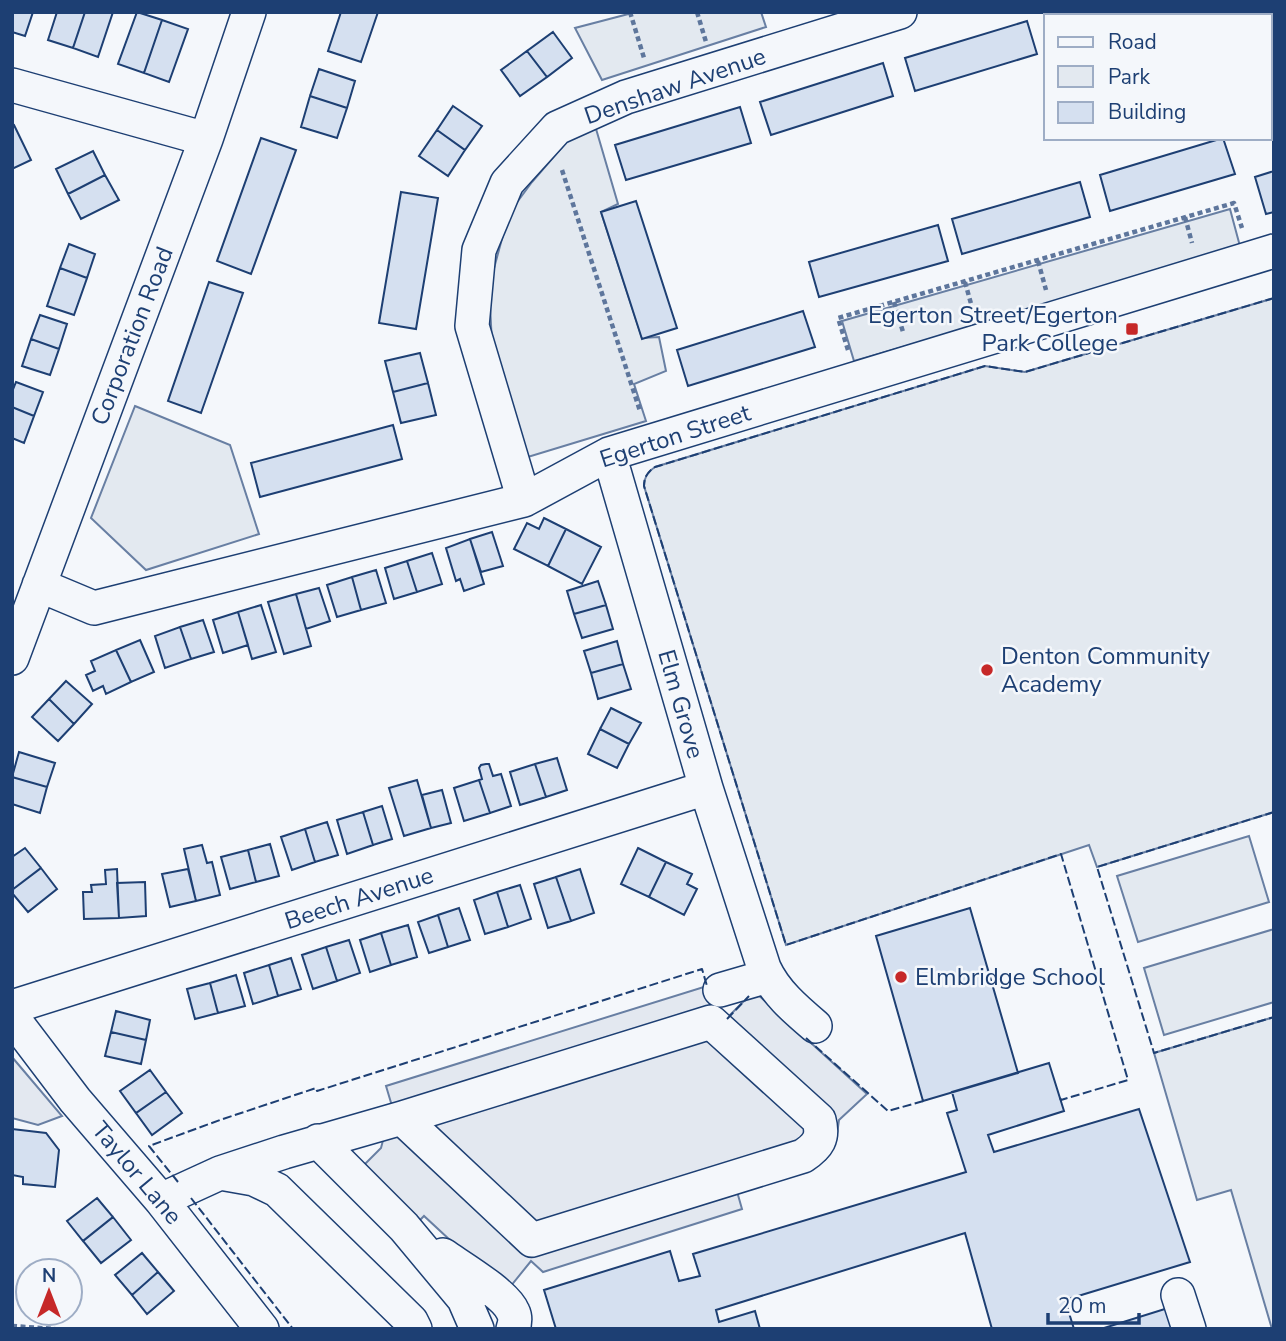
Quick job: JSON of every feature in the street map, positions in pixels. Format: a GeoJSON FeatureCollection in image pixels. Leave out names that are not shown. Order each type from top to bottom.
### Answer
{"type":"FeatureCollection","features":[{"type":"Feature","properties":{"kind":"street","name":"Corporation Road"},"geometry":{"type":"LineString","coordinates":[[12,658],[206,139],[249,12]]}},
{"type":"Feature","properties":{"kind":"street","name":"Denshaw Avenue"},"geometry":{"type":"LineString","coordinates":[[524,500],[472,326],[479,250],[507,183],[557,128],[626,97],[900,12]]}},
{"type":"Feature","properties":{"kind":"street"},"geometry":{"type":"LineString","coordinates":[[12,85],[206,139]]}},
{"type":"Feature","properties":{"kind":"street","name":"Egerton Street"},"geometry":{"type":"LineString","coordinates":[[39,585],[94,608],[524,500],[609,454],[1262,255]]}},
{"type":"Feature","properties":{"kind":"street","name":"Elm Grove"},"geometry":{"type":"LineString","coordinates":[[609,454],[706,788],[763,964]]}},
{"type":"Feature","properties":{"kind":"street","name":"Beech Avenue"},"geometry":{"type":"LineString","coordinates":[[12,1007],[706,788]]}},
{"type":"Feature","properties":{"kind":"street"},"geometry":{"type":"LineString","coordinates":[[720,990],[763,964],[776,989],[814,1026]]}},
{"type":"Feature","properties":{"kind":"street","name":"Taylor Lane"},"geometry":{"type":"LineString","coordinates":[[12,1017],[75,1100],[161,1200],[262,1329]]}},
{"type":"Feature","properties":{"kind":"street"},"geometry":{"type":"LineString","coordinates":[[161,1200],[220,1173],[318,1141],[402,1118],[711,1022],[819,1120],[822,1130],[815,1149],[803,1156],[531,1240],[402,1118]]}},
{"type":"Feature","properties":{"kind":"street"},"geometry":{"type":"LineString","coordinates":[[318,1141],[404,1227],[464,1299],[477,1329]]}},
{"type":"Feature","properties":{"kind":"street"},"geometry":{"type":"LineString","coordinates":[[220,1173],[254,1179],[277,1190],[411,1321],[415,1329]]}},
{"type":"Feature","properties":{"kind":"street"},"geometry":{"type":"LineString","coordinates":[[404,1227],[502,1298],[513,1312],[513,1329]]}},
{"type":"Feature","properties":{"kind":"street"},"geometry":{"type":"LineString","coordinates":[[1178,1295],[1189,1329]]}},
{"type":"Feature","properties":{"kind":"path"},"geometry":{"type":"LineString","coordinates":[[630,12],[653,88]]}},
{"type":"Feature","properties":{"kind":"path"},"geometry":{"type":"LineString","coordinates":[[551,135],[650,442]]}},
{"type":"Feature","properties":{"kind":"path"},"geometry":{"type":"LineString","coordinates":[[856,378],[838,318],[1234,203],[1262,255]]}},
{"type":"Feature","properties":{"kind":"path"},"geometry":{"type":"LineString","coordinates":[[12,1326],[55,1329]]}},
{"type":"Feature","properties":{"kind":"green space"},"geometry":{"type":"Polygon","coordinates":[[[636,12],[761,12],[766,27],[602,80],[575,28],[636,12]]]}},
{"type":"Feature","properties":{"kind":"green space"},"geometry":{"type":"Polygon","coordinates":[[[594,122],[618,204],[601,212],[642,338],[659,337],[666,371],[634,384],[646,421],[518,460],[492,344],[490,305],[493,272],[515,205],[569,139],[594,122]]]}},
{"type":"Feature","properties":{"kind":"green space"},"geometry":{"type":"Polygon","coordinates":[[[1230,209],[1241,250],[854,361],[842,321],[1230,209]]]}},
{"type":"Feature","properties":{"kind":"green space"},"geometry":{"type":"Polygon","coordinates":[[[1274,298],[1274,812],[1097,867],[1089,845],[786,945],[644,486],[648,473],[655,467],[985,366],[1025,372],[1274,298]]]}},
{"type":"Feature","properties":{"kind":"green space"},"geometry":{"type":"Polygon","coordinates":[[[135,406],[230,445],[259,534],[146,570],[91,518],[135,406]]]}},
{"type":"Feature","properties":{"kind":"green space"},"geometry":{"type":"Polygon","coordinates":[[[1249,836],[1269,902],[1138,942],[1117,876],[1249,836]]]}},
{"type":"Feature","properties":{"kind":"green space"},"geometry":{"type":"Polygon","coordinates":[[[1274,929],[1274,1002],[1164,1035],[1144,968],[1274,929]]]}},
{"type":"Feature","properties":{"kind":"green space"},"geometry":{"type":"Polygon","coordinates":[[[1274,1017],[1272,1329],[1231,1190],[1197,1200],[1154,1053],[1274,1017]]]}},
{"type":"Feature","properties":{"kind":"shaded area"},"geometry":{"type":"Polygon","coordinates":[[[707,986],[715,1012],[725,1020],[754,991],[867,1094],[839,1120],[836,1141],[825,1160],[736,1188],[742,1209],[543,1272],[531,1261],[506,1292],[424,1216],[419,1221],[362,1167],[381,1148],[392,1106],[386,1086],[707,986]]]}},
{"type":"Feature","properties":{"kind":"shaded area"},"geometry":{"type":"Polygon","coordinates":[[[12,1057],[62,1116],[38,1125],[12,1118],[12,1057]]]}},
{"type":"Feature","properties":{"kind":"building"},"geometry":{"type":"Polygon","coordinates":[[[12,12],[33,12],[25,36],[12,32],[12,12]]]}},
{"type":"Feature","properties":{"kind":"building"},"geometry":{"type":"Polygon","coordinates":[[[57,12],[85,12],[73,48],[48,40],[57,12]]]}},
{"type":"Feature","properties":{"kind":"building"},"geometry":{"type":"Polygon","coordinates":[[[85,12],[113,12],[98,57],[73,48],[85,12]]]}},
{"type":"Feature","properties":{"kind":"building"},"geometry":{"type":"Polygon","coordinates":[[[137,12],[162,20],[144,73],[118,64],[137,12]]]}},
{"type":"Feature","properties":{"kind":"building"},"geometry":{"type":"Polygon","coordinates":[[[341,12],[378,12],[361,62],[328,51],[341,12]]]}},
{"type":"Feature","properties":{"kind":"building"},"geometry":{"type":"Polygon","coordinates":[[[1055,12],[1174,12],[1168,14],[1049,14],[1055,12]]]}},
{"type":"Feature","properties":{"kind":"building"},"geometry":{"type":"Polygon","coordinates":[[[162,20],[188,29],[169,82],[144,73],[162,20]]]}},
{"type":"Feature","properties":{"kind":"building"},"geometry":{"type":"Polygon","coordinates":[[[1027,21],[1037,54],[915,91],[905,58],[1027,21]]]}},
{"type":"Feature","properties":{"kind":"building"},"geometry":{"type":"Polygon","coordinates":[[[553,32],[572,58],[547,77],[527,51],[553,32]]]}},
{"type":"Feature","properties":{"kind":"building"},"geometry":{"type":"Polygon","coordinates":[[[527,51],[547,77],[520,96],[501,70],[527,51]]]}},
{"type":"Feature","properties":{"kind":"building"},"geometry":{"type":"Polygon","coordinates":[[[883,63],[893,96],[771,135],[760,102],[883,63]]]}},
{"type":"Feature","properties":{"kind":"building"},"geometry":{"type":"Polygon","coordinates":[[[319,69],[355,81],[347,108],[310,96],[319,69]]]}},
{"type":"Feature","properties":{"kind":"building"},"geometry":{"type":"Polygon","coordinates":[[[310,96],[347,108],[337,138],[301,127],[310,96]]]}},
{"type":"Feature","properties":{"kind":"building"},"geometry":{"type":"Polygon","coordinates":[[[453,106],[482,126],[465,150],[437,130],[453,106]]]}},
{"type":"Feature","properties":{"kind":"building"},"geometry":{"type":"Polygon","coordinates":[[[740,107],[751,143],[626,180],[615,145],[740,107]]]}},
{"type":"Feature","properties":{"kind":"building"},"geometry":{"type":"Polygon","coordinates":[[[14,125],[31,160],[12,169],[12,126],[14,125]]]}},
{"type":"Feature","properties":{"kind":"building"},"geometry":{"type":"Polygon","coordinates":[[[437,130],[465,150],[448,176],[419,156],[437,130]]]}},
{"type":"Feature","properties":{"kind":"building"},"geometry":{"type":"Polygon","coordinates":[[[261,138],[296,150],[251,274],[217,261],[261,138]]]}},
{"type":"Feature","properties":{"kind":"building"},"geometry":{"type":"Polygon","coordinates":[[[1216,140],[1224,140],[1235,174],[1110,211],[1100,175],[1216,140]]]}},
{"type":"Feature","properties":{"kind":"building"},"geometry":{"type":"Polygon","coordinates":[[[93,151],[105,175],[68,194],[56,169],[93,151]]]}},
{"type":"Feature","properties":{"kind":"building"},"geometry":{"type":"Polygon","coordinates":[[[1274,171],[1274,212],[1266,214],[1255,177],[1274,171]]]}},
{"type":"Feature","properties":{"kind":"building"},"geometry":{"type":"Polygon","coordinates":[[[105,175],[119,200],[81,219],[68,194],[105,175]]]}},
{"type":"Feature","properties":{"kind":"building"},"geometry":{"type":"Polygon","coordinates":[[[1080,182],[1090,217],[962,254],[952,219],[1080,182]]]}},
{"type":"Feature","properties":{"kind":"building"},"geometry":{"type":"Polygon","coordinates":[[[401,192],[438,198],[416,329],[379,323],[401,192]]]}},
{"type":"Feature","properties":{"kind":"building"},"geometry":{"type":"Polygon","coordinates":[[[636,201],[677,328],[642,339],[601,212],[636,201]]]}},
{"type":"Feature","properties":{"kind":"building"},"geometry":{"type":"Polygon","coordinates":[[[938,225],[948,261],[819,297],[809,262],[938,225]]]}},
{"type":"Feature","properties":{"kind":"building"},"geometry":{"type":"Polygon","coordinates":[[[69,244],[95,254],[87,278],[60,268],[69,244]]]}},
{"type":"Feature","properties":{"kind":"building"},"geometry":{"type":"Polygon","coordinates":[[[60,268],[87,278],[74,315],[47,306],[60,268]]]}},
{"type":"Feature","properties":{"kind":"building"},"geometry":{"type":"Polygon","coordinates":[[[209,282],[243,293],[201,413],[168,401],[209,282]]]}},
{"type":"Feature","properties":{"kind":"building"},"geometry":{"type":"Polygon","coordinates":[[[803,311],[815,347],[688,386],[677,350],[803,311]]]}},
{"type":"Feature","properties":{"kind":"building"},"geometry":{"type":"Polygon","coordinates":[[[40,315],[67,324],[59,349],[31,339],[40,315]]]}},
{"type":"Feature","properties":{"kind":"building"},"geometry":{"type":"Polygon","coordinates":[[[31,339],[59,349],[50,375],[22,366],[31,339]]]}},
{"type":"Feature","properties":{"kind":"building"},"geometry":{"type":"Polygon","coordinates":[[[420,353],[428,383],[393,392],[385,361],[420,353]]]}},
{"type":"Feature","properties":{"kind":"building"},"geometry":{"type":"Polygon","coordinates":[[[16,382],[43,392],[34,416],[12,407],[12,392],[16,382]]]}},
{"type":"Feature","properties":{"kind":"building"},"geometry":{"type":"Polygon","coordinates":[[[428,383],[436,415],[401,423],[393,392],[428,383]]]}},
{"type":"Feature","properties":{"kind":"building"},"geometry":{"type":"Polygon","coordinates":[[[12,407],[34,416],[24,443],[12,438],[12,407]]]}},
{"type":"Feature","properties":{"kind":"building"},"geometry":{"type":"Polygon","coordinates":[[[393,425],[402,459],[260,497],[251,463],[393,425]]]}},
{"type":"Feature","properties":{"kind":"building"},"geometry":{"type":"Polygon","coordinates":[[[544,518],[566,529],[548,566],[514,549],[527,523],[539,529],[544,518]]]}},
{"type":"Feature","properties":{"kind":"building"},"geometry":{"type":"Polygon","coordinates":[[[566,529],[601,547],[582,584],[548,566],[566,529]]]}},
{"type":"Feature","properties":{"kind":"building"},"geometry":{"type":"Polygon","coordinates":[[[492,532],[503,566],[481,572],[470,539],[492,532]]]}},
{"type":"Feature","properties":{"kind":"building"},"geometry":{"type":"Polygon","coordinates":[[[470,539],[484,584],[464,591],[460,579],[456,581],[446,548],[470,539]]]}},
{"type":"Feature","properties":{"kind":"building"},"geometry":{"type":"Polygon","coordinates":[[[432,553],[442,584],[417,592],[407,561],[432,553]]]}},
{"type":"Feature","properties":{"kind":"building"},"geometry":{"type":"Polygon","coordinates":[[[407,561],[417,592],[394,599],[385,568],[407,561]]]}},
{"type":"Feature","properties":{"kind":"building"},"geometry":{"type":"Polygon","coordinates":[[[376,570],[386,603],[361,610],[352,577],[376,570]]]}},
{"type":"Feature","properties":{"kind":"building"},"geometry":{"type":"Polygon","coordinates":[[[352,577],[361,610],[337,617],[327,585],[352,577]]]}},
{"type":"Feature","properties":{"kind":"building"},"geometry":{"type":"Polygon","coordinates":[[[598,581],[606,605],[574,614],[567,591],[598,581]]]}},
{"type":"Feature","properties":{"kind":"building"},"geometry":{"type":"Polygon","coordinates":[[[319,588],[330,621],[306,629],[296,594],[319,588]]]}},
{"type":"Feature","properties":{"kind":"building"},"geometry":{"type":"Polygon","coordinates":[[[296,594],[311,646],[284,654],[268,602],[296,594]]]}},
{"type":"Feature","properties":{"kind":"building"},"geometry":{"type":"Polygon","coordinates":[[[261,605],[276,652],[252,659],[238,612],[261,605]]]}},
{"type":"Feature","properties":{"kind":"building"},"geometry":{"type":"Polygon","coordinates":[[[606,605],[613,629],[582,638],[574,614],[606,605]]]}},
{"type":"Feature","properties":{"kind":"building"},"geometry":{"type":"Polygon","coordinates":[[[238,612],[248,645],[223,653],[213,620],[238,612]]]}},
{"type":"Feature","properties":{"kind":"building"},"geometry":{"type":"Polygon","coordinates":[[[203,620],[214,652],[191,659],[180,627],[203,620]]]}},
{"type":"Feature","properties":{"kind":"building"},"geometry":{"type":"Polygon","coordinates":[[[180,627],[191,659],[165,668],[155,636],[180,627]]]}},
{"type":"Feature","properties":{"kind":"building"},"geometry":{"type":"Polygon","coordinates":[[[140,640],[154,672],[131,682],[116,650],[140,640]]]}},
{"type":"Feature","properties":{"kind":"building"},"geometry":{"type":"Polygon","coordinates":[[[617,641],[623,664],[591,673],[584,651],[617,641]]]}},
{"type":"Feature","properties":{"kind":"building"},"geometry":{"type":"Polygon","coordinates":[[[116,650],[131,682],[106,694],[103,686],[93,691],[86,675],[95,671],[91,661],[116,650]]]}},
{"type":"Feature","properties":{"kind":"building"},"geometry":{"type":"Polygon","coordinates":[[[623,664],[631,689],[598,699],[591,673],[623,664]]]}},
{"type":"Feature","properties":{"kind":"building"},"geometry":{"type":"Polygon","coordinates":[[[66,681],[92,704],[74,724],[49,699],[66,681]]]}},
{"type":"Feature","properties":{"kind":"building"},"geometry":{"type":"Polygon","coordinates":[[[49,699],[74,724],[58,741],[32,717],[49,699]]]}},
{"type":"Feature","properties":{"kind":"building"},"geometry":{"type":"Polygon","coordinates":[[[611,708],[641,723],[629,744],[600,729],[611,708]]]}},
{"type":"Feature","properties":{"kind":"building"},"geometry":{"type":"Polygon","coordinates":[[[600,729],[629,744],[617,768],[588,754],[600,729]]]}},
{"type":"Feature","properties":{"kind":"building"},"geometry":{"type":"Polygon","coordinates":[[[19,752],[55,763],[47,787],[12,777],[19,752]]]}},
{"type":"Feature","properties":{"kind":"building"},"geometry":{"type":"Polygon","coordinates":[[[557,758],[567,790],[546,797],[535,764],[557,758]]]}},
{"type":"Feature","properties":{"kind":"building"},"geometry":{"type":"Polygon","coordinates":[[[489,764],[493,776],[501,774],[511,806],[490,813],[479,780],[482,779],[479,768],[489,764]]]}},
{"type":"Feature","properties":{"kind":"building"},"geometry":{"type":"Polygon","coordinates":[[[535,764],[546,797],[520,805],[510,772],[535,764]]]}},
{"type":"Feature","properties":{"kind":"building"},"geometry":{"type":"Polygon","coordinates":[[[12,777],[47,787],[40,813],[12,804],[12,777]]]}},
{"type":"Feature","properties":{"kind":"building"},"geometry":{"type":"Polygon","coordinates":[[[417,780],[431,828],[404,836],[389,788],[417,780]]]}},
{"type":"Feature","properties":{"kind":"building"},"geometry":{"type":"Polygon","coordinates":[[[479,780],[490,813],[464,821],[454,788],[479,780]]]}},
{"type":"Feature","properties":{"kind":"building"},"geometry":{"type":"Polygon","coordinates":[[[442,790],[451,823],[431,828],[422,795],[442,790]]]}},
{"type":"Feature","properties":{"kind":"building"},"geometry":{"type":"Polygon","coordinates":[[[382,806],[392,839],[373,845],[363,812],[382,806]]]}},
{"type":"Feature","properties":{"kind":"building"},"geometry":{"type":"Polygon","coordinates":[[[363,812],[373,845],[347,854],[337,820],[363,812]]]}},
{"type":"Feature","properties":{"kind":"building"},"geometry":{"type":"Polygon","coordinates":[[[327,822],[338,855],[315,862],[305,829],[327,822]]]}},
{"type":"Feature","properties":{"kind":"building"},"geometry":{"type":"Polygon","coordinates":[[[305,829],[315,862],[292,870],[281,837],[305,829]]]}},
{"type":"Feature","properties":{"kind":"building"},"geometry":{"type":"Polygon","coordinates":[[[270,844],[279,876],[256,882],[248,850],[270,844]]]}},
{"type":"Feature","properties":{"kind":"building"},"geometry":{"type":"Polygon","coordinates":[[[202,845],[207,863],[212,862],[220,895],[196,901],[184,849],[202,845]]]}},
{"type":"Feature","properties":{"kind":"building"},"geometry":{"type":"Polygon","coordinates":[[[25,848],[41,868],[12,890],[12,857],[25,848]]]}},
{"type":"Feature","properties":{"kind":"building"},"geometry":{"type":"Polygon","coordinates":[[[638,848],[666,862],[649,897],[621,884],[638,848]]]}},
{"type":"Feature","properties":{"kind":"building"},"geometry":{"type":"Polygon","coordinates":[[[248,850],[256,882],[230,889],[221,857],[248,850]]]}},
{"type":"Feature","properties":{"kind":"building"},"geometry":{"type":"Polygon","coordinates":[[[666,862],[692,874],[687,884],[697,889],[684,915],[649,897],[666,862]]]}},
{"type":"Feature","properties":{"kind":"building"},"geometry":{"type":"Polygon","coordinates":[[[41,868],[57,889],[28,912],[12,890],[41,868]]]}},
{"type":"Feature","properties":{"kind":"building"},"geometry":{"type":"Polygon","coordinates":[[[117,869],[119,918],[84,919],[83,892],[92,892],[91,885],[106,884],[105,870],[117,869]]]}},
{"type":"Feature","properties":{"kind":"building"},"geometry":{"type":"Polygon","coordinates":[[[188,869],[196,901],[170,907],[162,874],[188,869]]]}},
{"type":"Feature","properties":{"kind":"building"},"geometry":{"type":"Polygon","coordinates":[[[580,869],[594,913],[571,921],[556,877],[580,869]]]}},
{"type":"Feature","properties":{"kind":"building"},"geometry":{"type":"Polygon","coordinates":[[[556,877],[571,921],[548,928],[534,884],[556,877]]]}},
{"type":"Feature","properties":{"kind":"building"},"geometry":{"type":"Polygon","coordinates":[[[145,882],[146,916],[119,918],[117,883],[145,882]]]}},
{"type":"Feature","properties":{"kind":"building"},"geometry":{"type":"Polygon","coordinates":[[[520,885],[531,919],[508,927],[497,892],[520,885]]]}},
{"type":"Feature","properties":{"kind":"building"},"geometry":{"type":"Polygon","coordinates":[[[497,892],[508,927],[485,934],[474,900],[497,892]]]}},
{"type":"Feature","properties":{"kind":"building"},"geometry":{"type":"Polygon","coordinates":[[[459,908],[470,940],[448,947],[438,915],[459,908]]]}},
{"type":"Feature","properties":{"kind":"building"},"geometry":{"type":"Polygon","coordinates":[[[970,908],[1018,1073],[923,1101],[876,936],[970,908]]]}},
{"type":"Feature","properties":{"kind":"building"},"geometry":{"type":"Polygon","coordinates":[[[438,915],[448,947],[429,953],[418,922],[438,915]]]}},
{"type":"Feature","properties":{"kind":"building"},"geometry":{"type":"Polygon","coordinates":[[[408,925],[417,957],[391,965],[381,933],[408,925]]]}},
{"type":"Feature","properties":{"kind":"building"},"geometry":{"type":"Polygon","coordinates":[[[381,933],[391,965],[370,972],[360,940],[381,933]]]}},
{"type":"Feature","properties":{"kind":"building"},"geometry":{"type":"Polygon","coordinates":[[[349,940],[360,973],[337,981],[326,947],[349,940]]]}},
{"type":"Feature","properties":{"kind":"building"},"geometry":{"type":"Polygon","coordinates":[[[326,947],[337,981],[313,989],[302,955],[326,947]]]}},
{"type":"Feature","properties":{"kind":"building"},"geometry":{"type":"Polygon","coordinates":[[[291,958],[301,989],[278,996],[269,965],[291,958]]]}},
{"type":"Feature","properties":{"kind":"building"},"geometry":{"type":"Polygon","coordinates":[[[269,965],[278,996],[253,1004],[244,973],[269,965]]]}},
{"type":"Feature","properties":{"kind":"building"},"geometry":{"type":"Polygon","coordinates":[[[236,975],[245,1006],[218,1013],[210,983],[236,975]]]}},
{"type":"Feature","properties":{"kind":"building"},"geometry":{"type":"Polygon","coordinates":[[[210,983],[218,1013],[195,1019],[187,989],[210,983]]]}},
{"type":"Feature","properties":{"kind":"building"},"geometry":{"type":"Polygon","coordinates":[[[116,1011],[150,1020],[146,1040],[111,1032],[116,1011]]]}},
{"type":"Feature","properties":{"kind":"building"},"geometry":{"type":"Polygon","coordinates":[[[111,1032],[146,1040],[141,1064],[105,1056],[111,1032]]]}},
{"type":"Feature","properties":{"kind":"building"},"geometry":{"type":"Polygon","coordinates":[[[1049,1063],[1064,1111],[988,1135],[994,1152],[1139,1109],[1190,1262],[1065,1300],[1074,1329],[992,1329],[965,1233],[716,1310],[719,1322],[755,1311],[760,1329],[556,1329],[544,1290],[670,1251],[679,1281],[700,1276],[693,1254],[966,1172],[947,1113],[957,1110],[952,1092],[1049,1063]]]}},
{"type":"Feature","properties":{"kind":"building"},"geometry":{"type":"Polygon","coordinates":[[[150,1070],[166,1092],[136,1113],[120,1091],[150,1070]]]}},
{"type":"Feature","properties":{"kind":"building"},"geometry":{"type":"Polygon","coordinates":[[[166,1092],[182,1113],[152,1135],[136,1113],[166,1092]]]}},
{"type":"Feature","properties":{"kind":"building"},"geometry":{"type":"Polygon","coordinates":[[[12,1129],[46,1133],[59,1150],[55,1187],[23,1184],[23,1177],[12,1175],[12,1129]]]}},
{"type":"Feature","properties":{"kind":"building"},"geometry":{"type":"Polygon","coordinates":[[[97,1198],[113,1217],[83,1241],[67,1221],[97,1198]]]}},
{"type":"Feature","properties":{"kind":"building"},"geometry":{"type":"Polygon","coordinates":[[[113,1217],[131,1240],[101,1263],[83,1241],[113,1217]]]}},
{"type":"Feature","properties":{"kind":"building"},"geometry":{"type":"Polygon","coordinates":[[[142,1253],[158,1272],[132,1295],[115,1275],[142,1253]]]}},
{"type":"Feature","properties":{"kind":"building"},"geometry":{"type":"Polygon","coordinates":[[[158,1272],[174,1291],[147,1314],[132,1295],[158,1272]]]}},
{"type":"Feature","properties":{"kind":"building"},"geometry":{"type":"Polygon","coordinates":[[[1168,1308],[1175,1329],[1104,1329],[1104,1328],[1168,1308]]]}},
{"type":"Feature","properties":{"kind":"fence"},"geometry":{"type":"LineString","coordinates":[[1060,1098],[1061,1100],[1128,1080],[1061,854],[786,945],[644,486],[645,480],[655,467],[985,366],[1025,372],[1274,298]]}},
{"type":"Feature","properties":{"kind":"fence"},"geometry":{"type":"LineString","coordinates":[[1274,812],[1097,867],[1154,1053],[1274,1017]]}},
{"type":"Feature","properties":{"kind":"fence"},"geometry":{"type":"LineString","coordinates":[[178,1182],[149,1146],[316,1088],[317,1091],[702,969],[707,986]]}},
{"type":"Feature","properties":{"kind":"fence"},"geometry":{"type":"LineString","coordinates":[[727,1019],[749,996]]}},
{"type":"Feature","properties":{"kind":"fence"},"geometry":{"type":"LineString","coordinates":[[806,1038],[888,1111],[927,1100]]}},
{"type":"Feature","properties":{"kind":"fence"},"geometry":{"type":"LineString","coordinates":[[191,1198],[293,1329]]}},
{"type":"Feature","properties":{"kind":"place","name":"Egerton Street/Egerton Park College"},"geometry":{"type":"Point","coordinates":[1132,329]}},
{"type":"Feature","properties":{"kind":"place","name":"Denton Community Academy"},"geometry":{"type":"Point","coordinates":[987,670]}},
{"type":"Feature","properties":{"kind":"place","name":"Elmbridge School"},"geometry":{"type":"Point","coordinates":[901,977]}}]}
